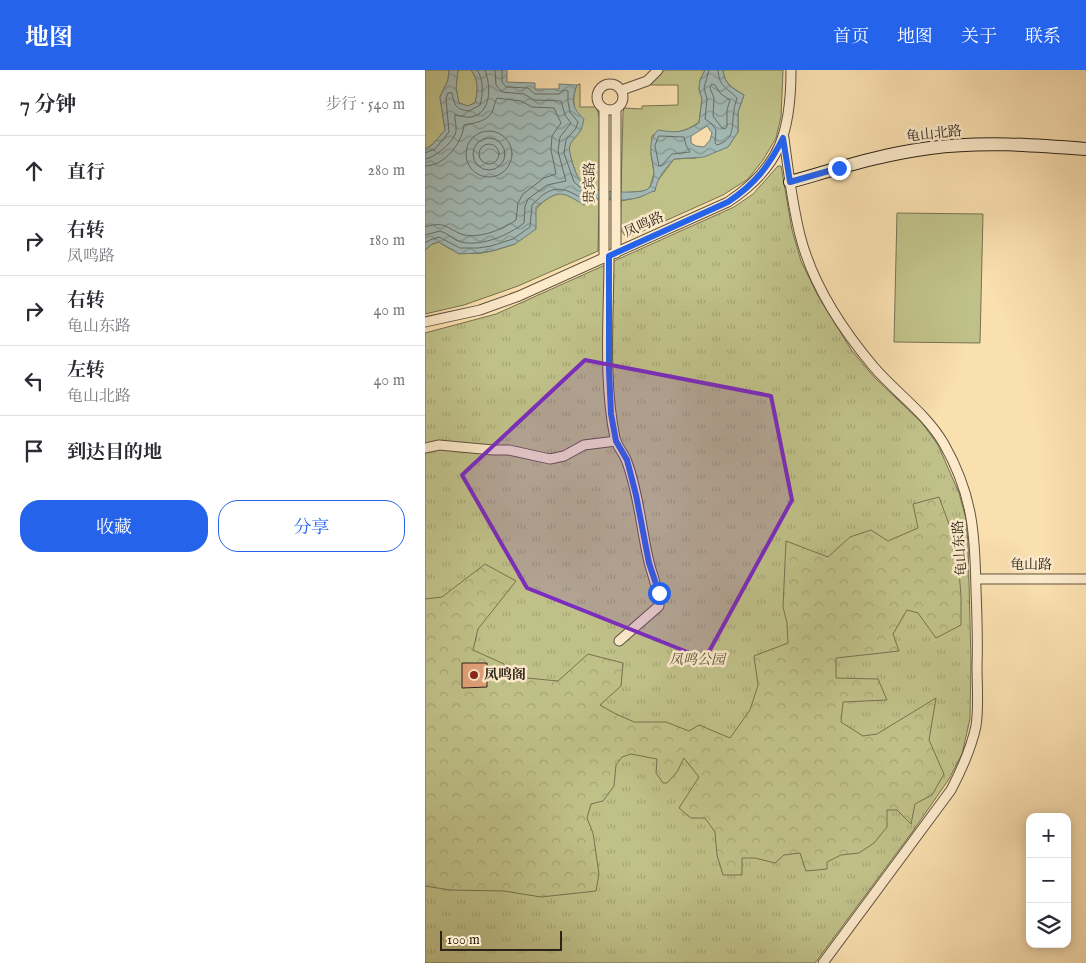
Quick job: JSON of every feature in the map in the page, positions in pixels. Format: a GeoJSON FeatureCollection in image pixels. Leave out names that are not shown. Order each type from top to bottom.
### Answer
{"type":"FeatureCollection","features":[{"type":"Feature","properties":{"kind":"street"},"geometry":{"type":"LineString","coordinates":[[622,90],[647,81],[658,70]]}},
{"type":"Feature","properties":{"kind":"street","name":"凤鸣路"},"geometry":{"type":"LineString","coordinates":[[425,322],[480,310],[519,296],[728,202],[746,190],[774,156],[783,138],[791,98],[791,70]]}},
{"type":"Feature","properties":{"kind":"street"},"geometry":{"type":"LineString","coordinates":[[611,83],[622,90],[622,103],[616,109],[604,109],[598,102],[599,89],[606,84],[611,83]]}},
{"type":"Feature","properties":{"kind":"street","name":"贵宾路"},"geometry":{"type":"LineString","coordinates":[[604,109],[610,255]]}},
{"type":"Feature","properties":{"kind":"street","name":"贵宾路"},"geometry":{"type":"LineString","coordinates":[[610,255],[616,109]]}},
{"type":"Feature","properties":{"kind":"street","name":"龟山东路"},"geometry":{"type":"LineString","coordinates":[[783,138],[800,237],[813,270],[843,326],[875,368],[923,414],[944,443],[962,479],[970,505],[974,529],[978,649],[976,723],[967,758],[951,790],[823,963]]}},
{"type":"Feature","properties":{"kind":"street","name":"龟山北路"},"geometry":{"type":"LineString","coordinates":[[790,182],[856,164],[931,148],[993,144],[1086,149]]}},
{"type":"Feature","properties":{"kind":"street"},"geometry":{"type":"LineString","coordinates":[[610,255],[609,370],[611,414],[616,441],[627,460],[649,563],[659,593],[659,606],[619,641]]}},
{"type":"Feature","properties":{"kind":"street"},"geometry":{"type":"LineString","coordinates":[[425,448],[439,445],[509,450],[550,459],[564,456],[584,445],[616,441]]}},
{"type":"Feature","properties":{"kind":"street","name":"龟山路"},"geometry":{"type":"LineString","coordinates":[[976,578],[1086,580]]}},
{"type":"Feature","properties":{"kind":"highlighted area"},"geometry":{"type":"Polygon","coordinates":[[[585,360],[771,396],[792,500],[705,659],[527,588],[462,475],[585,360]]]}},
{"type":"Feature","properties":{"kind":"green space"},"geometry":{"type":"Polygon","coordinates":[[[425,70],[449,70],[448,80],[440,97],[445,130],[432,145],[425,149],[425,70]]]}},
{"type":"Feature","properties":{"kind":"green space"},"geometry":{"type":"Polygon","coordinates":[[[458,70],[471,70],[477,82],[475,103],[468,106],[459,103],[456,88],[458,70]]]}},
{"type":"Feature","properties":{"kind":"green space"},"geometry":{"type":"Polygon","coordinates":[[[661,70],[705,70],[700,80],[699,89],[702,99],[699,122],[684,130],[675,132],[658,131],[652,136],[651,154],[654,173],[650,187],[646,191],[621,193],[624,108],[642,109],[642,106],[678,105],[678,85],[651,85],[661,70]]]}},
{"type":"Feature","properties":{"kind":"green space"},"geometry":{"type":"Polygon","coordinates":[[[723,70],[783,70],[781,117],[776,138],[763,160],[748,179],[723,195],[627,238],[620,229],[621,201],[640,197],[655,191],[656,183],[674,159],[696,158],[728,147],[738,132],[738,112],[744,95],[727,82],[723,70]]]}},
{"type":"Feature","properties":{"kind":"green space"},"geometry":{"type":"Polygon","coordinates":[[[580,84],[580,107],[596,107],[600,118],[599,190],[586,187],[578,180],[569,152],[570,142],[581,130],[574,102],[577,85],[580,84]]]}},
{"type":"Feature","properties":{"kind":"green space","name":"凤鸣公园"},"geometry":{"type":"Polygon","coordinates":[[[778,166],[781,166],[792,230],[801,261],[818,296],[852,351],[874,377],[922,423],[938,445],[959,493],[966,519],[968,543],[971,661],[970,719],[962,754],[949,779],[913,831],[815,963],[425,963],[425,333],[496,314],[734,207],[753,194],[778,166]]]}},
{"type":"Feature","properties":{"kind":"green space"},"geometry":{"type":"Polygon","coordinates":[[[562,193],[573,198],[599,199],[598,251],[518,286],[464,305],[425,314],[425,250],[432,244],[439,242],[458,252],[476,254],[515,244],[539,205],[553,195],[562,193]]]}},
{"type":"Feature","properties":{"kind":"green space"},"geometry":{"type":"Polygon","coordinates":[[[897,213],[983,214],[980,343],[894,342],[897,213]]]}},
{"type":"Feature","properties":{"kind":"green space"},"geometry":{"type":"Polygon","coordinates":[[[939,497],[957,546],[961,625],[936,638],[918,613],[907,610],[893,634],[899,651],[836,658],[836,678],[878,679],[887,700],[843,702],[841,722],[863,736],[877,734],[936,698],[929,740],[944,774],[932,795],[915,804],[911,824],[897,810],[887,810],[887,827],[874,843],[859,853],[841,855],[827,862],[827,869],[806,871],[800,853],[784,855],[775,863],[755,858],[742,858],[742,875],[723,875],[717,855],[715,832],[705,818],[691,818],[679,808],[699,777],[684,758],[677,772],[667,783],[663,783],[656,773],[657,759],[631,754],[622,757],[616,765],[614,786],[603,801],[591,804],[587,818],[593,833],[599,874],[596,891],[541,897],[504,891],[450,890],[425,886],[425,599],[442,597],[485,564],[516,581],[478,629],[473,650],[504,664],[506,676],[558,681],[588,654],[623,663],[621,686],[600,705],[634,722],[666,722],[689,731],[699,725],[730,738],[750,710],[758,685],[754,656],[788,643],[787,623],[783,607],[786,541],[828,557],[850,537],[871,530],[888,541],[918,528],[913,504],[939,497]]]}},
{"type":"Feature","properties":{"kind":"water"},"geometry":{"type":"Polygon","coordinates":[[[449,70],[458,70],[456,88],[459,103],[468,106],[475,103],[477,90],[477,82],[471,70],[507,70],[507,82],[535,83],[535,89],[559,89],[559,84],[577,85],[573,100],[575,108],[584,119],[581,130],[569,149],[575,172],[586,187],[619,192],[638,192],[649,188],[654,174],[651,144],[658,130],[680,131],[689,129],[699,123],[702,99],[699,89],[700,80],[705,70],[723,70],[725,79],[732,88],[744,95],[738,112],[738,132],[728,147],[704,157],[674,159],[660,178],[655,191],[629,200],[593,198],[584,205],[570,197],[560,194],[555,195],[536,207],[536,229],[515,244],[492,251],[459,254],[439,242],[432,244],[425,250],[425,149],[432,145],[445,130],[440,97],[448,80],[449,70]],[[707,126],[691,136],[691,143],[704,147],[710,140],[712,133],[707,126]]]}},
{"type":"Feature","properties":{"kind":"building","name":"凤鸣阁"},"geometry":{"type":"Polygon","coordinates":[[[462,663],[487,663],[487,687],[462,688],[462,663]]]}},
{"type":"Feature","properties":{"kind":"place","name":"凤鸣阁"},"geometry":{"type":"Point","coordinates":[474,675]}},
{"type":"Feature","properties":{"kind":"route"},"geometry":{"type":"LineString","coordinates":[[659,593],[649,563],[627,460],[616,441],[611,414],[609,256],[728,202],[746,190],[774,156],[783,138],[790,182],[839,168]]}}]}
